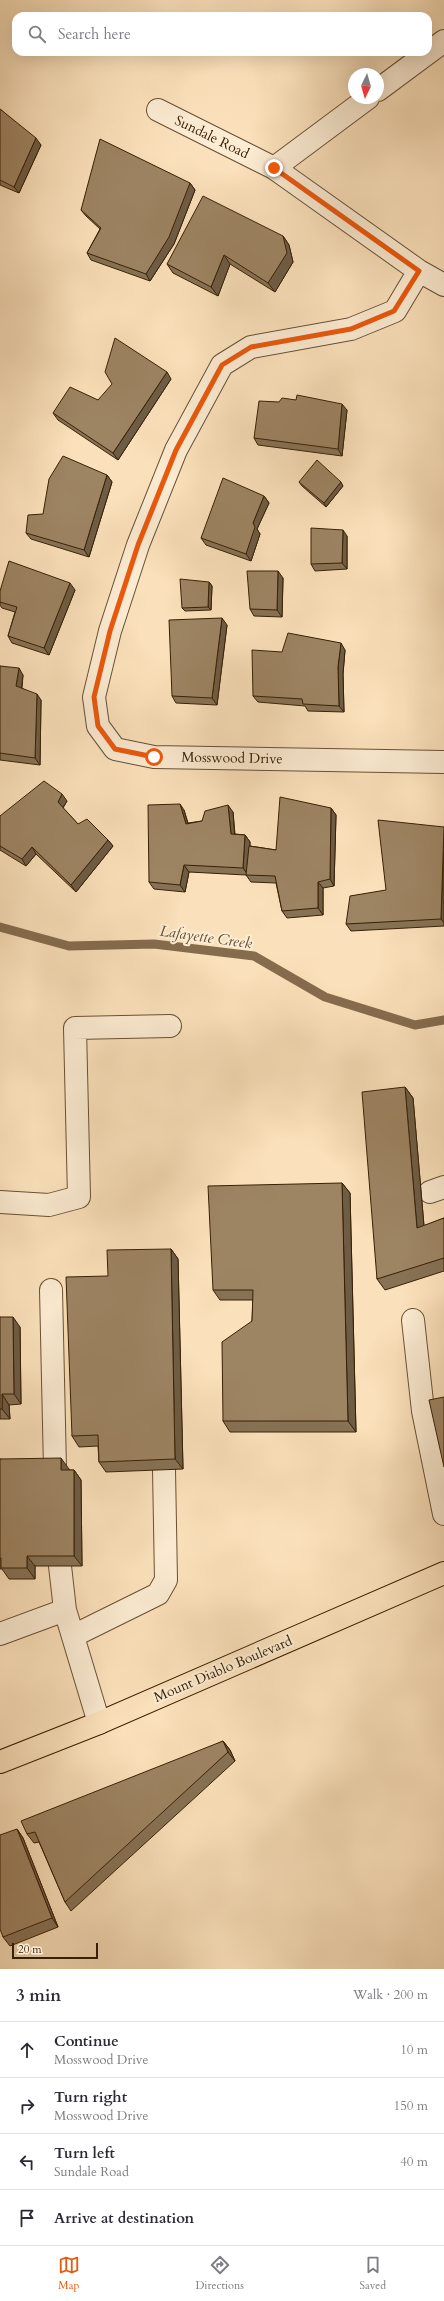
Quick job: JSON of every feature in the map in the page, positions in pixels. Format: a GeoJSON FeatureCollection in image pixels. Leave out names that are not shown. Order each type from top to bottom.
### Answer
{"type":"FeatureCollection","features":[{"type":"Feature","properties":{"kind":"main road","name":"Mount Diablo Boulevard"},"geometry":{"type":"LineString","coordinates":[[0,1762],[99,1723],[444,1573]]}},
{"type":"Feature","properties":{"kind":"street"},"geometry":{"type":"LineString","coordinates":[[432,50],[444,41]]}},
{"type":"Feature","properties":{"kind":"street"},"geometry":{"type":"LineString","coordinates":[[384,86],[424,56]]}},
{"type":"Feature","properties":{"kind":"street"},"geometry":{"type":"LineString","coordinates":[[274,168],[360,104]]}},
{"type":"Feature","properties":{"kind":"street","name":"Sundale Road"},"geometry":{"type":"LineString","coordinates":[[158,110],[274,168],[419,271],[444,285]]}},
{"type":"Feature","properties":{"kind":"street","name":"Mosswood Drive"},"geometry":{"type":"LineString","coordinates":[[419,271],[394,311],[351,329],[251,347],[222,365],[176,450],[138,545],[110,631],[94,697],[98,726],[115,749],[154,757],[444,762]]}},
{"type":"Feature","properties":{"kind":"street"},"geometry":{"type":"LineString","coordinates":[[0,1202],[49,1205],[79,1197],[75,1028],[170,1026]]}},
{"type":"Feature","properties":{"kind":"street"},"geometry":{"type":"LineString","coordinates":[[51,1290],[55,1469]]}},
{"type":"Feature","properties":{"kind":"street"},"geometry":{"type":"LineString","coordinates":[[413,1320],[423,1411],[444,1514]]}},
{"type":"Feature","properties":{"kind":"street"},"geometry":{"type":"LineString","coordinates":[[73,1636],[158,1594],[166,1580],[164,1470]]}},
{"type":"Feature","properties":{"kind":"street"},"geometry":{"type":"LineString","coordinates":[[60,1566],[65,1610],[99,1723]]}},
{"type":"Feature","properties":{"kind":"street"},"geometry":{"type":"LineString","coordinates":[[0,1634],[65,1610]]}},
{"type":"Feature","properties":{"kind":"building"},"geometry":{"type":"Polygon","coordinates":[[[0,109],[36,138],[14,187],[0,180],[0,109]]]}},
{"type":"Feature","properties":{"kind":"building"},"geometry":{"type":"Polygon","coordinates":[[[100,139],[190,183],[169,237],[146,274],[87,253],[101,228],[81,210],[100,139]]]}},
{"type":"Feature","properties":{"kind":"building"},"geometry":{"type":"Polygon","coordinates":[[[203,196],[283,236],[287,253],[268,283],[224,255],[211,287],[167,264],[203,196]]]}},
{"type":"Feature","properties":{"kind":"building"},"geometry":{"type":"Polygon","coordinates":[[[115,338],[167,372],[113,453],[53,413],[70,387],[98,400],[112,384],[105,372],[115,338]]]}},
{"type":"Feature","properties":{"kind":"building"},"geometry":{"type":"Polygon","coordinates":[[[297,395],[342,404],[338,449],[254,438],[259,401],[279,402],[282,398],[296,400],[297,395]]]}},
{"type":"Feature","properties":{"kind":"building"},"geometry":{"type":"Polygon","coordinates":[[[63,456],[107,475],[84,550],[26,533],[28,515],[43,514],[49,479],[63,456]]]}},
{"type":"Feature","properties":{"kind":"building"},"geometry":{"type":"Polygon","coordinates":[[[317,460],[341,482],[324,503],[299,482],[317,460]]]}},
{"type":"Feature","properties":{"kind":"building"},"geometry":{"type":"Polygon","coordinates":[[[223,478],[264,496],[253,523],[255,527],[246,554],[201,538],[223,478]]]}},
{"type":"Feature","properties":{"kind":"building"},"geometry":{"type":"Polygon","coordinates":[[[311,528],[343,530],[342,563],[311,564],[311,528]]]}},
{"type":"Feature","properties":{"kind":"building"},"geometry":{"type":"Polygon","coordinates":[[[9,561],[70,583],[44,648],[8,636],[17,607],[0,602],[0,591],[9,561]]]}},
{"type":"Feature","properties":{"kind":"building"},"geometry":{"type":"Polygon","coordinates":[[[247,571],[278,571],[277,610],[250,609],[247,571]]]}},
{"type":"Feature","properties":{"kind":"building"},"geometry":{"type":"Polygon","coordinates":[[[180,579],[209,582],[208,607],[182,608],[180,579]]]}},
{"type":"Feature","properties":{"kind":"building"},"geometry":{"type":"Polygon","coordinates":[[[222,618],[212,698],[172,696],[169,620],[222,618]]]}},
{"type":"Feature","properties":{"kind":"building"},"geometry":{"type":"Polygon","coordinates":[[[288,633],[341,643],[338,667],[339,706],[303,704],[302,699],[253,696],[252,650],[282,652],[288,633]]]}},
{"type":"Feature","properties":{"kind":"building"},"geometry":{"type":"Polygon","coordinates":[[[0,666],[19,668],[16,686],[37,694],[35,758],[0,753],[0,666]]]}},
{"type":"Feature","properties":{"kind":"building"},"geometry":{"type":"Polygon","coordinates":[[[44,781],[62,794],[58,802],[78,824],[87,819],[108,840],[71,885],[32,847],[22,859],[0,846],[0,816],[44,781]]]}},
{"type":"Feature","properties":{"kind":"building"},"geometry":{"type":"Polygon","coordinates":[[[280,797],[331,808],[330,879],[318,882],[318,908],[282,911],[275,876],[246,875],[249,846],[276,850],[280,797]]]}},
{"type":"Feature","properties":{"kind":"building"},"geometry":{"type":"Polygon","coordinates":[[[180,804],[186,824],[202,821],[205,811],[228,805],[231,834],[245,835],[243,868],[184,865],[180,885],[149,882],[148,805],[180,804]]]}},
{"type":"Feature","properties":{"kind":"building"},"geometry":{"type":"Polygon","coordinates":[[[378,820],[444,827],[441,919],[346,924],[350,896],[386,890],[378,820]]]}},
{"type":"Feature","properties":{"kind":"building"},"geometry":{"type":"Polygon","coordinates":[[[405,1087],[417,1228],[444,1218],[444,1258],[377,1279],[362,1092],[405,1087]]]}},
{"type":"Feature","properties":{"kind":"building"},"geometry":{"type":"Polygon","coordinates":[[[342,1183],[348,1421],[223,1421],[222,1342],[252,1321],[253,1290],[213,1290],[208,1186],[342,1183]]]}},
{"type":"Feature","properties":{"kind":"building"},"geometry":{"type":"Polygon","coordinates":[[[171,1249],[175,1459],[99,1462],[98,1435],[72,1436],[66,1277],[108,1276],[107,1250],[171,1249]]]}},
{"type":"Feature","properties":{"kind":"building"},"geometry":{"type":"Polygon","coordinates":[[[0,1317],[13,1317],[14,1394],[2,1394],[2,1409],[0,1409],[0,1317]]]}},
{"type":"Feature","properties":{"kind":"building"},"geometry":{"type":"Polygon","coordinates":[[[444,1397],[444,1467],[429,1400],[444,1397]]]}},
{"type":"Feature","properties":{"kind":"building"},"geometry":{"type":"Polygon","coordinates":[[[61,1458],[61,1470],[74,1470],[74,1556],[27,1556],[27,1568],[1,1568],[0,1459],[61,1458]]]}},
{"type":"Feature","properties":{"kind":"building"},"geometry":{"type":"Polygon","coordinates":[[[223,1741],[228,1752],[65,1902],[35,1832],[27,1834],[21,1821],[223,1741]]]}},
{"type":"Feature","properties":{"kind":"building"},"geometry":{"type":"Polygon","coordinates":[[[17,1829],[52,1918],[3,1937],[0,1929],[0,1835],[17,1829]]]}},
{"type":"Feature","properties":{"kind":"waterway","name":"Lafayette Creek"},"geometry":{"type":"LineString","coordinates":[[0,927],[69,946],[154,944],[254,956],[325,997],[415,1025],[444,1020]]}},
{"type":"Feature","properties":{"kind":"route"},"geometry":{"type":"LineString","coordinates":[[154,757],[115,749],[98,726],[94,697],[110,631],[138,545],[176,450],[222,365],[251,347],[351,329],[394,311],[419,271],[274,168]]}}]}
